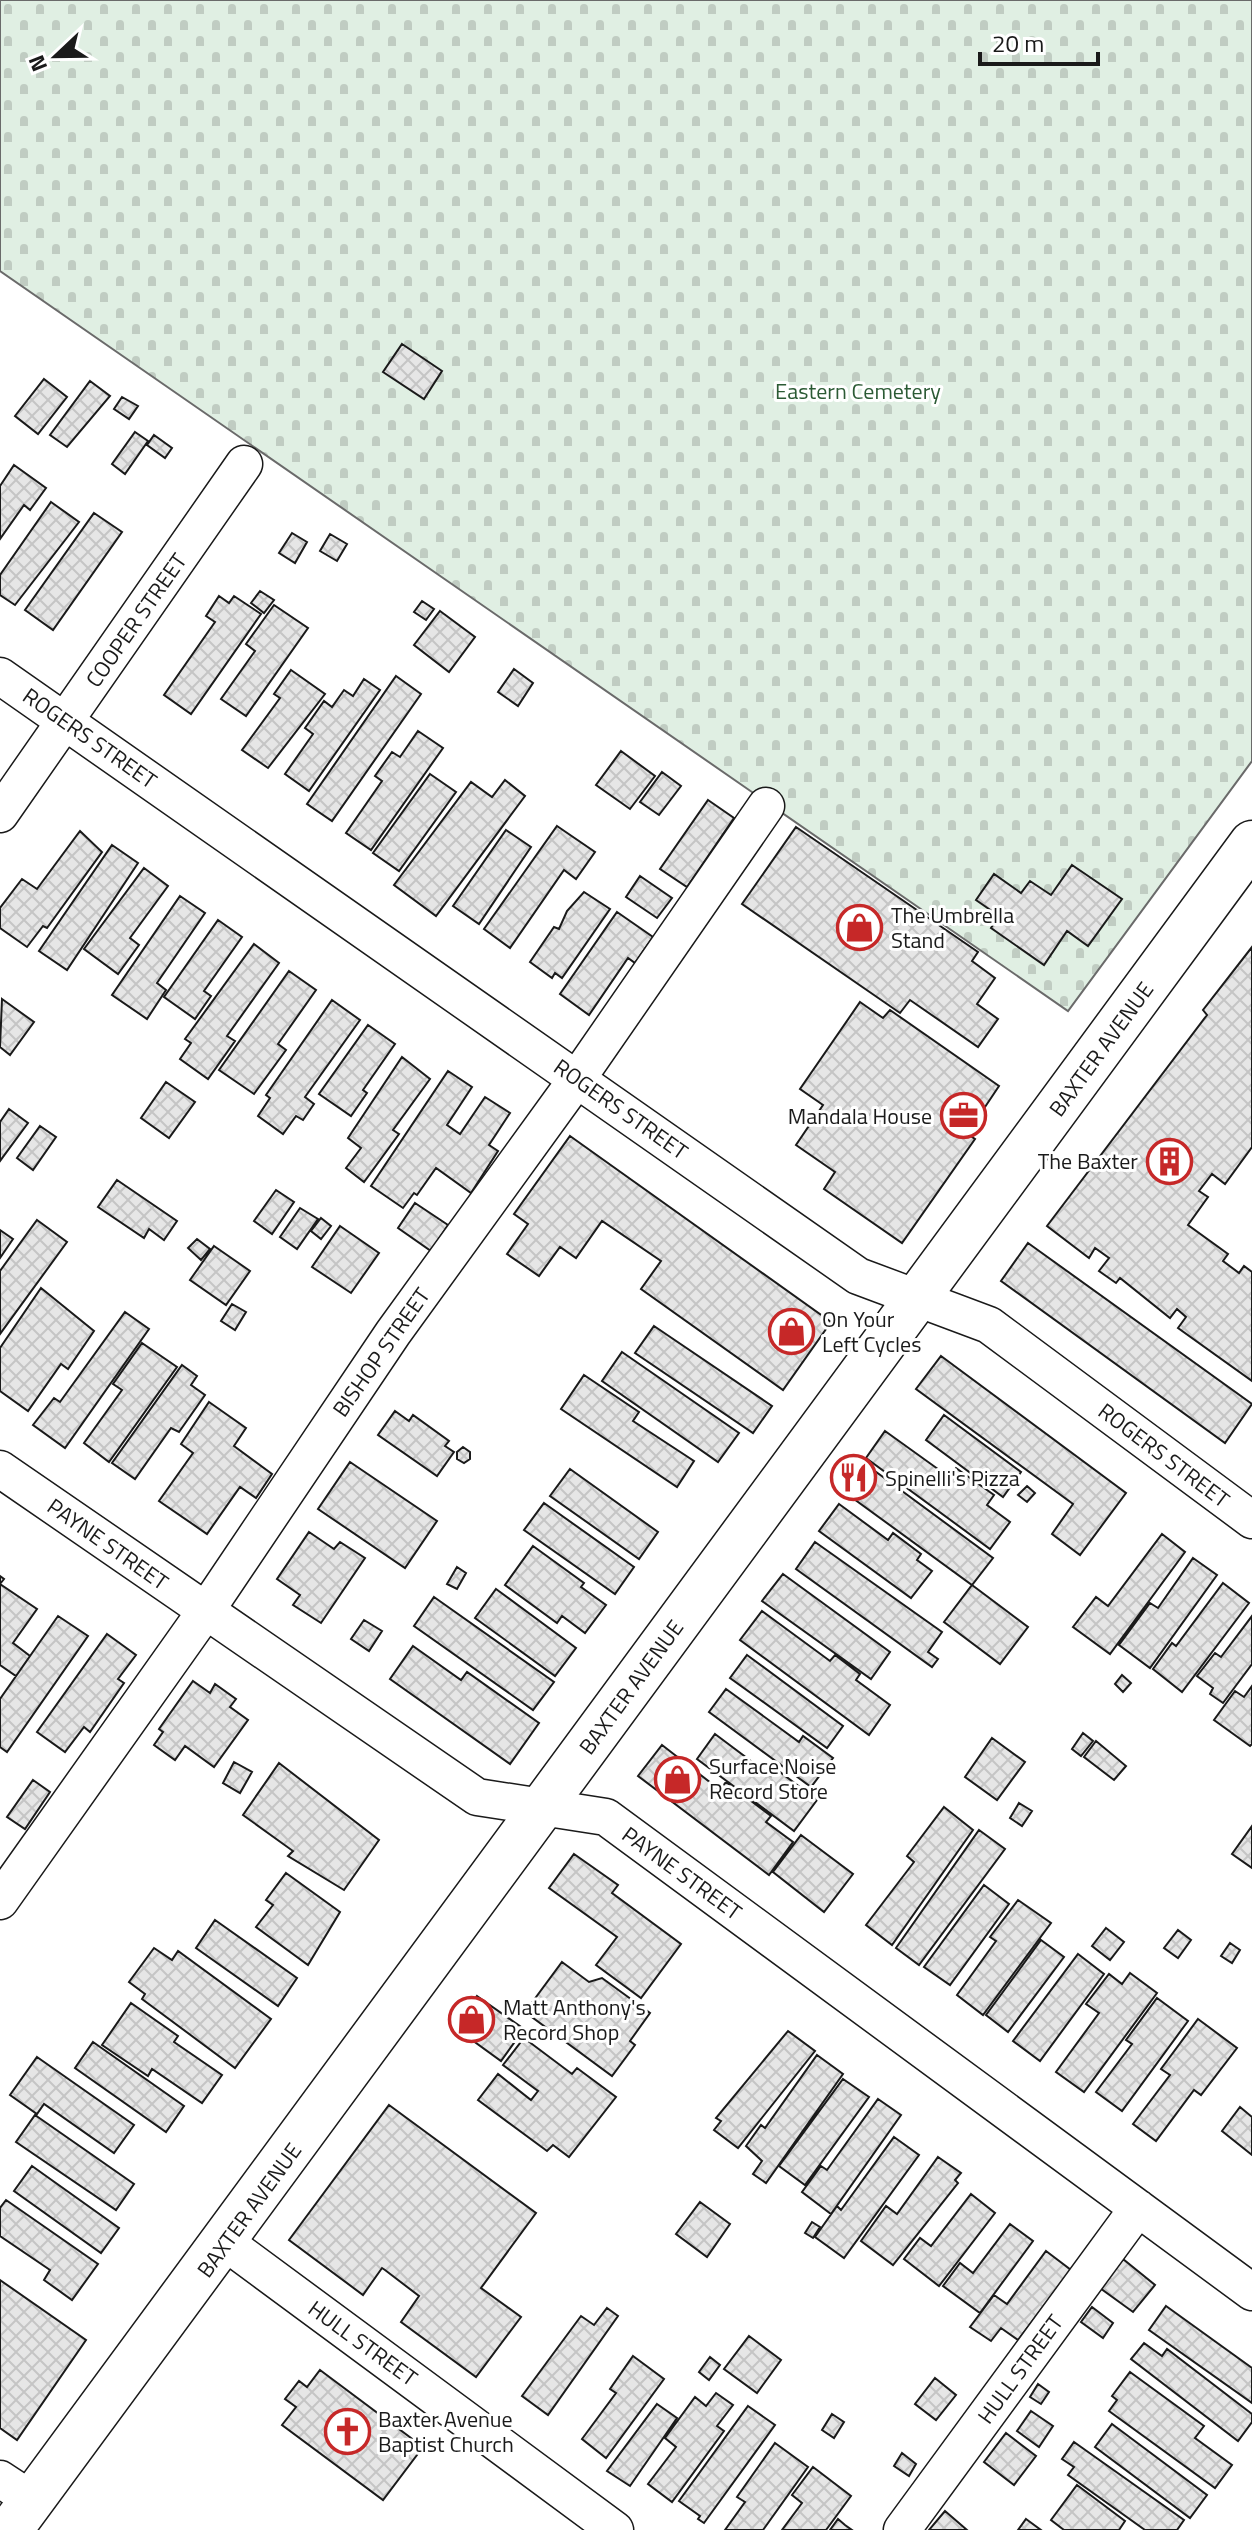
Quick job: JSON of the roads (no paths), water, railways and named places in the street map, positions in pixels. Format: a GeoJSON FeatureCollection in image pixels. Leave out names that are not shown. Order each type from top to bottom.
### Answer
{"type":"FeatureCollection","features":[{"type":"Feature","properties":{"kind":"main road","name":"BAXTER AVENUE"},"geometry":{"type":"LineString","coordinates":[[14,2503],[225,2242],[1252,843]]}},
{"type":"Feature","properties":{"kind":"street","name":"COOPER STREET"},"geometry":{"type":"LineString","coordinates":[[0,814],[244,464]]}},
{"type":"Feature","properties":{"kind":"street","name":"ROGERS STREET"},"geometry":{"type":"LineString","coordinates":[[0,676],[858,1276],[989,1325],[1252,1520]]}},
{"type":"Feature","properties":{"kind":"street","name":"BISHOP STREET"},"geometry":{"type":"LineString","coordinates":[[0,1901],[205,1612],[393,1333],[577,1079],[766,806]]}},
{"type":"Feature","properties":{"kind":"street","name":"PAYNE STREET"},"geometry":{"type":"LineString","coordinates":[[0,1469],[477,1797],[606,1817],[1252,2292]]}},
{"type":"Feature","properties":{"kind":"street","name":"HULL STREET"},"geometry":{"type":"LineString","coordinates":[[902,2530],[1138,2208]]}},
{"type":"Feature","properties":{"kind":"street","name":"HULL STREET"},"geometry":{"type":"LineString","coordinates":[[225,2242],[615,2530]]}},
{"type":"Feature","properties":{"kind":"place","name":"The Umbrella Stand"},"geometry":{"type":"Point","coordinates":[860,928]}},
{"type":"Feature","properties":{"kind":"place","name":"Mandala House"},"geometry":{"type":"Point","coordinates":[963,1116]}},
{"type":"Feature","properties":{"kind":"place","name":"The Baxter"},"geometry":{"type":"Point","coordinates":[1169,1161]}},
{"type":"Feature","properties":{"kind":"place","name":"On Your Left Cycles"},"geometry":{"type":"Point","coordinates":[791,1332]}},
{"type":"Feature","properties":{"kind":"place","name":"Spinelli's Pizza"},"geometry":{"type":"Point","coordinates":[854,1478]}},
{"type":"Feature","properties":{"kind":"place","name":"Surface Noise Record Store"},"geometry":{"type":"Point","coordinates":[678,1779]}},
{"type":"Feature","properties":{"kind":"place","name":"Matt Anthony's Record Shop"},"geometry":{"type":"Point","coordinates":[472,2020]}},
{"type":"Feature","properties":{"kind":"place","name":"Baxter Avenue Baptist Church"},"geometry":{"type":"Point","coordinates":[347,2432]}},
{"type":"Feature","properties":{"kind":"park label","name":"Eastern Cemetery"},"geometry":{"type":"Point","coordinates":[858,391]}}]}
